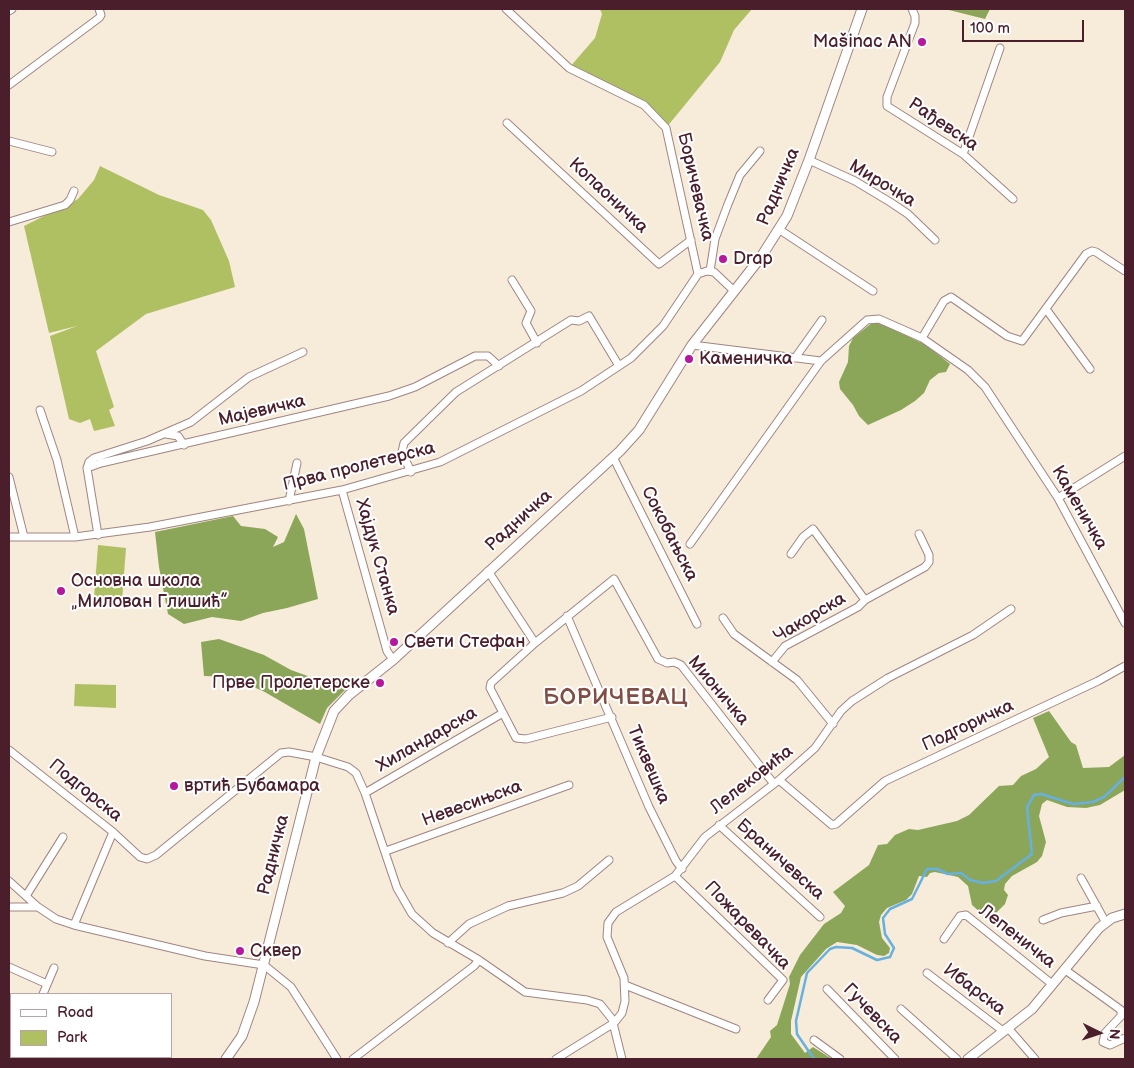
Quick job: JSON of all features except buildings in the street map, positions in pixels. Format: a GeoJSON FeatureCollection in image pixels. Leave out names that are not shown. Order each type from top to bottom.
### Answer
{"type":"FeatureCollection","features":[{"type":"Feature","properties":{"kind":"street"},"geometry":{"type":"LineString","coordinates":[[9,86],[99,18],[101,15],[99,9]]}},
{"type":"Feature","properties":{"kind":"street","name":"Боричевачка"},"geometry":{"type":"LineString","coordinates":[[506,9],[569,68],[644,105],[658,117],[666,128],[698,274]]}},
{"type":"Feature","properties":{"kind":"street","name":"Радничка"},"geometry":{"type":"LineString","coordinates":[[226,1059],[244,1030],[264,965],[316,757],[330,717],[339,704],[393,660],[613,457],[643,424],[692,345],[780,230],[809,160],[862,9]]}},
{"type":"Feature","properties":{"kind":"street","name":"Рађевска"},"geometry":{"type":"LineString","coordinates":[[912,9],[915,16],[914,23],[886,103],[890,108],[963,154],[1014,199]]}},
{"type":"Feature","properties":{"kind":"street"},"geometry":{"type":"LineString","coordinates":[[963,154],[1000,48]]}},
{"type":"Feature","properties":{"kind":"street","name":"Копаоничка"},"geometry":{"type":"LineString","coordinates":[[507,123],[658,264],[692,240]]}},
{"type":"Feature","properties":{"kind":"street"},"geometry":{"type":"LineString","coordinates":[[9,141],[52,152]]}},
{"type":"Feature","properties":{"kind":"street"},"geometry":{"type":"LineString","coordinates":[[710,271],[715,239],[740,175],[760,151]]}},
{"type":"Feature","properties":{"kind":"street","name":"Мирочка"},"geometry":{"type":"LineString","coordinates":[[809,160],[855,182],[890,202],[908,214],[934,240]]}},
{"type":"Feature","properties":{"kind":"street"},"geometry":{"type":"LineString","coordinates":[[9,222],[65,205],[70,200],[74,191]]}},
{"type":"Feature","properties":{"kind":"street"},"geometry":{"type":"LineString","coordinates":[[780,230],[873,291]]}},
{"type":"Feature","properties":{"kind":"street"},"geometry":{"type":"LineString","coordinates":[[922,338],[944,301],[948,298],[953,298],[1007,336],[1020,341],[1026,339],[1089,252],[1101,255],[1125,271]]}},
{"type":"Feature","properties":{"kind":"street"},"geometry":{"type":"LineString","coordinates":[[698,274],[710,271],[717,274],[733,290]]}},
{"type":"Feature","properties":{"kind":"street","name":"Прва пролетерска"},"geometry":{"type":"LineString","coordinates":[[9,536],[98,536],[342,490],[411,472],[459,454],[581,391],[619,366],[652,338],[698,274]]}},
{"type":"Feature","properties":{"kind":"street"},"geometry":{"type":"LineString","coordinates":[[512,280],[531,311],[526,323],[536,343]]}},
{"type":"Feature","properties":{"kind":"street"},"geometry":{"type":"LineString","coordinates":[[1046,309],[1090,369]]}},
{"type":"Feature","properties":{"kind":"street"},"geometry":{"type":"LineString","coordinates":[[411,472],[402,452],[404,443],[456,392],[571,320],[579,321],[589,316],[619,366]]}},
{"type":"Feature","properties":{"kind":"street","name":"Каменичка"},"geometry":{"type":"LineString","coordinates":[[690,544],[820,361],[867,320],[879,319],[922,338],[977,377],[1058,498],[1125,623]]}},
{"type":"Feature","properties":{"kind":"street"},"geometry":{"type":"LineString","coordinates":[[795,358],[822,320]]}},
{"type":"Feature","properties":{"kind":"street"},"geometry":{"type":"LineString","coordinates":[[692,345],[820,361]]}},
{"type":"Feature","properties":{"kind":"street"},"geometry":{"type":"LineString","coordinates":[[98,536],[87,468],[89,462],[94,458],[165,434],[207,411],[254,374],[303,352]]}},
{"type":"Feature","properties":{"kind":"street","name":"Мајевичка"},"geometry":{"type":"LineString","coordinates":[[87,468],[101,463],[389,396],[416,387],[475,356],[488,356],[499,366]]}},
{"type":"Feature","properties":{"kind":"street"},"geometry":{"type":"LineString","coordinates":[[40,410],[59,468],[75,537]]}},
{"type":"Feature","properties":{"kind":"street"},"geometry":{"type":"LineString","coordinates":[[165,434],[178,436],[184,445]]}},
{"type":"Feature","properties":{"kind":"street"},"geometry":{"type":"LineString","coordinates":[[1058,498],[1125,456]]}},
{"type":"Feature","properties":{"kind":"street","name":"Сокобањска"},"geometry":{"type":"LineString","coordinates":[[613,457],[697,624]]}},
{"type":"Feature","properties":{"kind":"street"},"geometry":{"type":"LineString","coordinates":[[289,500],[297,463]]}},
{"type":"Feature","properties":{"kind":"street"},"geometry":{"type":"LineString","coordinates":[[9,477],[24,537]]}},
{"type":"Feature","properties":{"kind":"street","name":"Хајдук Станка"},"geometry":{"type":"LineString","coordinates":[[342,490],[387,650],[393,660]]}},
{"type":"Feature","properties":{"kind":"street","name":"Чакорска"},"geometry":{"type":"LineString","coordinates":[[791,554],[803,537],[813,529],[865,600]]}},
{"type":"Feature","properties":{"kind":"street","name":"Чакорска"},"geometry":{"type":"LineString","coordinates":[[772,662],[785,646],[858,607],[865,600],[928,565],[929,555],[919,534]]}},
{"type":"Feature","properties":{"kind":"street"},"geometry":{"type":"LineString","coordinates":[[488,571],[535,643]]}},
{"type":"Feature","properties":{"kind":"street","name":"Мионичка"},"geometry":{"type":"LineString","coordinates":[[612,717],[521,740],[516,738],[490,688],[492,681],[535,643],[614,579],[658,659],[667,663],[674,662],[681,665],[777,782],[832,825]]}},
{"type":"Feature","properties":{"kind":"street","name":"Лелековића"},"geometry":{"type":"LineString","coordinates":[[614,1023],[624,1008],[626,985],[607,937],[610,918],[616,912],[675,876],[698,843],[777,782],[816,748],[832,724],[852,701],[918,662],[967,638],[1011,609]]}},
{"type":"Feature","properties":{"kind":"street","name":"Тиквешка"},"geometry":{"type":"LineString","coordinates":[[567,616],[612,717],[649,807],[676,861],[682,868]]}},
{"type":"Feature","properties":{"kind":"street","name":"Чакорска"},"geometry":{"type":"LineString","coordinates":[[723,618],[734,634],[797,680],[832,724]]}},
{"type":"Feature","properties":{"kind":"street","name":"Подгоричка"},"geometry":{"type":"LineString","coordinates":[[832,825],[840,822],[885,781],[1098,681],[1125,666]]}},
{"type":"Feature","properties":{"kind":"street","name":"Хиландарска"},"geometry":{"type":"LineString","coordinates":[[365,793],[503,713]]}},
{"type":"Feature","properties":{"kind":"street","name":"Подгорска"},"geometry":{"type":"LineString","coordinates":[[9,750],[112,832],[140,857],[147,859],[156,855],[282,753],[289,752],[316,757]]}},
{"type":"Feature","properties":{"kind":"street"},"geometry":{"type":"LineString","coordinates":[[316,757],[352,769],[365,793],[397,888],[412,914],[448,943],[479,960],[525,992],[587,1000],[600,1004],[609,1012],[614,1023],[622,1059]]}},
{"type":"Feature","properties":{"kind":"street","name":"Невесињска"},"geometry":{"type":"LineString","coordinates":[[386,852],[569,784]]}},
{"type":"Feature","properties":{"kind":"street","name":"Браничевска"},"geometry":{"type":"LineString","coordinates":[[719,825],[820,917]]}},
{"type":"Feature","properties":{"kind":"street"},"geometry":{"type":"LineString","coordinates":[[74,925],[112,832]]}},
{"type":"Feature","properties":{"kind":"street"},"geometry":{"type":"LineString","coordinates":[[26,896],[62,837]]}},
{"type":"Feature","properties":{"kind":"street"},"geometry":{"type":"LineString","coordinates":[[448,943],[469,924],[508,906],[563,893],[578,886],[609,860]]}},
{"type":"Feature","properties":{"kind":"street","name":"Пожаревачка"},"geometry":{"type":"LineString","coordinates":[[675,876],[783,980],[768,1000]]}},
{"type":"Feature","properties":{"kind":"street"},"geometry":{"type":"LineString","coordinates":[[1080,878],[1106,922]]}},
{"type":"Feature","properties":{"kind":"street"},"geometry":{"type":"LineString","coordinates":[[9,881],[38,907],[56,918],[74,925],[205,956],[264,965],[291,987],[338,1059]]}},
{"type":"Feature","properties":{"kind":"street"},"geometry":{"type":"LineString","coordinates":[[1043,920],[1061,913],[1096,906]]}},
{"type":"Feature","properties":{"kind":"street"},"geometry":{"type":"LineString","coordinates":[[9,908],[38,907]]}},
{"type":"Feature","properties":{"kind":"street"},"geometry":{"type":"LineString","coordinates":[[968,1059],[1032,1009],[1064,969],[1106,922],[1125,914]]}},
{"type":"Feature","properties":{"kind":"street","name":"Лепеничка"},"geometry":{"type":"LineString","coordinates":[[944,939],[960,916],[966,915],[1052,984]]}},
{"type":"Feature","properties":{"kind":"street"},"geometry":{"type":"LineString","coordinates":[[353,1059],[474,966],[479,960]]}},
{"type":"Feature","properties":{"kind":"street"},"geometry":{"type":"LineString","coordinates":[[9,967],[47,984]]}},
{"type":"Feature","properties":{"kind":"street"},"geometry":{"type":"LineString","coordinates":[[43,993],[54,968]]}},
{"type":"Feature","properties":{"kind":"street"},"geometry":{"type":"LineString","coordinates":[[1064,969],[1121,1010],[1122,1016],[1105,1033],[1103,1042],[1110,1045],[1125,1038]]}},
{"type":"Feature","properties":{"kind":"street","name":"Ибарска"},"geometry":{"type":"LineString","coordinates":[[927,973],[1006,1030],[1035,1059]]}},
{"type":"Feature","properties":{"kind":"street"},"geometry":{"type":"LineString","coordinates":[[626,985],[736,1029]]}},
{"type":"Feature","properties":{"kind":"street","name":"Гучевска"},"geometry":{"type":"LineString","coordinates":[[827,988],[894,1059]]}},
{"type":"Feature","properties":{"kind":"street"},"geometry":{"type":"LineString","coordinates":[[902,1009],[957,1059]]}},
{"type":"Feature","properties":{"kind":"street"},"geometry":{"type":"LineString","coordinates":[[556,1059],[614,1023]]}},
{"type":"Feature","properties":{"kind":"street"},"geometry":{"type":"LineString","coordinates":[[814,1040],[840,1059]]}},
{"type":"Feature","properties":{"kind":"green space"},"geometry":{"type":"Polygon","coordinates":[[[600,9],[752,9],[734,30],[720,62],[666,128],[651,110],[569,68],[595,38],[602,14],[600,9]]]}},
{"type":"Feature","properties":{"kind":"green space"},"geometry":{"type":"Polygon","coordinates":[[[945,9],[990,9],[985,19],[945,9]]]}},
{"type":"Feature","properties":{"kind":"green space"},"geometry":{"type":"Polygon","coordinates":[[[100,166],[159,195],[203,210],[211,220],[229,261],[235,287],[146,314],[96,351],[114,407],[109,410],[115,426],[94,431],[90,419],[80,423],[69,419],[50,336],[77,326],[49,333],[24,226],[78,199],[94,180],[100,166]]]}},
{"type":"Feature","properties":{"kind":"green space"},"geometry":{"type":"Polygon","coordinates":[[[873,322],[878,322],[926,345],[950,364],[946,372],[939,373],[930,380],[924,393],[915,401],[901,410],[868,425],[859,416],[840,389],[839,382],[848,362],[849,346],[853,338],[873,322]]]}},
{"type":"Feature","properties":{"kind":"green space"},"geometry":{"type":"Polygon","coordinates":[[[296,514],[304,529],[318,599],[263,613],[241,621],[212,617],[184,624],[168,614],[159,567],[155,532],[233,516],[241,526],[265,529],[278,537],[273,547],[284,542],[296,514]]]}},
{"type":"Feature","properties":{"kind":"green space"},"geometry":{"type":"Polygon","coordinates":[[[98,545],[126,548],[122,601],[94,598],[98,545]]]}},
{"type":"Feature","properties":{"kind":"green space"},"geometry":{"type":"Polygon","coordinates":[[[219,639],[264,655],[291,670],[316,679],[353,682],[327,708],[320,724],[263,691],[229,677],[204,676],[201,642],[219,639]]]}},
{"type":"Feature","properties":{"kind":"green space"},"geometry":{"type":"Polygon","coordinates":[[[75,684],[116,685],[116,708],[74,706],[75,684]]]}},
{"type":"Feature","properties":{"kind":"green space"},"geometry":{"type":"Polygon","coordinates":[[[1049,711],[1071,742],[1076,745],[1083,768],[1109,767],[1125,755],[1125,790],[1100,805],[1086,808],[1067,807],[1047,800],[1042,804],[1039,816],[1046,842],[1042,856],[1037,862],[1012,876],[1005,884],[1004,890],[1008,895],[1005,904],[989,920],[972,905],[968,886],[958,877],[935,872],[930,873],[927,877],[919,876],[912,894],[906,900],[887,908],[881,915],[879,922],[882,938],[890,948],[889,953],[884,956],[877,955],[857,945],[837,942],[826,949],[801,977],[791,1021],[791,1034],[805,1053],[813,1047],[832,1059],[756,1059],[771,1037],[770,1031],[777,1025],[790,984],[789,977],[800,955],[824,924],[841,913],[845,906],[833,892],[869,865],[878,845],[887,844],[895,835],[909,829],[918,830],[957,821],[969,815],[999,786],[1013,785],[1021,776],[1036,769],[1049,757],[1033,718],[1049,711]]]}},
{"type":"Feature","properties":{"kind":"waterway"},"geometry":{"type":"LineString","coordinates":[[814,1059],[797,1034],[796,1021],[807,973],[830,949],[836,947],[852,948],[877,960],[890,957],[894,948],[885,934],[883,918],[890,909],[912,899],[927,869],[937,869],[948,874],[961,873],[970,880],[983,883],[996,881],[1032,854],[1027,807],[1034,795],[1041,794],[1073,804],[1093,802],[1104,797],[1125,777]]}},
{"type":"Feature","properties":{"kind":"place","name":"Mašinac AN"},"geometry":{"type":"Point","coordinates":[922,42]}},
{"type":"Feature","properties":{"kind":"place","name":"Drap"},"geometry":{"type":"Point","coordinates":[723,259]}},
{"type":"Feature","properties":{"kind":"place","name":"Каменичка"},"geometry":{"type":"Point","coordinates":[689,359]}},
{"type":"Feature","properties":{"kind":"place","name":"Основна школа „Милован Глишић”"},"geometry":{"type":"Point","coordinates":[61,591]}},
{"type":"Feature","properties":{"kind":"place","name":"Свети Стефан"},"geometry":{"type":"Point","coordinates":[394,642]}},
{"type":"Feature","properties":{"kind":"place","name":"Прве Пролетерске"},"geometry":{"type":"Point","coordinates":[380,683]}},
{"type":"Feature","properties":{"kind":"place","name":"вртић Бубамара"},"geometry":{"type":"Point","coordinates":[174,786]}},
{"type":"Feature","properties":{"kind":"place","name":"Сквер"},"geometry":{"type":"Point","coordinates":[240,951]}},
{"type":"Feature","properties":{"kind":"district","name":"БОРИЧЕВАЦ"},"geometry":{"type":"Point","coordinates":[616,698]}}]}
